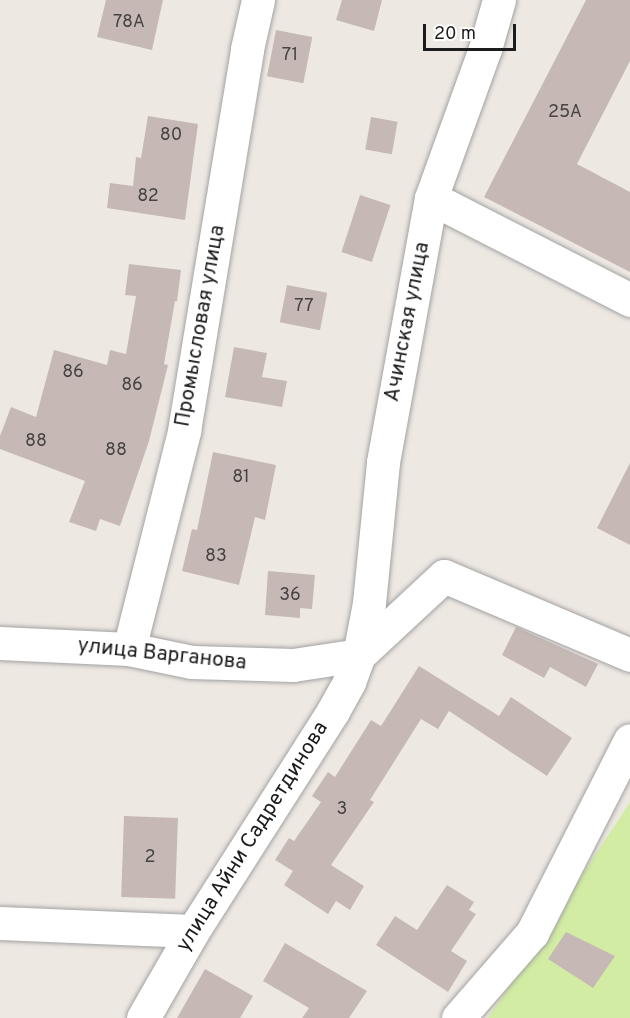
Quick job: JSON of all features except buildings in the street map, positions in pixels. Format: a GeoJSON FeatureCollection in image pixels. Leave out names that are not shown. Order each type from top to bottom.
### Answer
{"type":"FeatureCollection","features":[{"type":"Feature","properties":{"kind":"street","name":"Промысловая улица"},"geometry":{"type":"LineString","coordinates":[[129,648],[184,431],[247,49],[258,0]]}},
{"type":"Feature","properties":{"kind":"street","name":"Ачинская улица"},"geometry":{"type":"LineString","coordinates":[[359,655],[369,603],[385,451],[431,198],[485,49],[499,0]]}},
{"type":"Feature","properties":{"kind":"street"},"geometry":{"type":"LineString","coordinates":[[431,198],[630,300]]}},
{"type":"Feature","properties":{"kind":"street"},"geometry":{"type":"LineString","coordinates":[[359,655],[444,576],[630,655]]}},
{"type":"Feature","properties":{"kind":"street","name":"улица Варганова"},"geometry":{"type":"LineString","coordinates":[[0,643],[129,648],[192,663],[293,665],[359,655]]}},
{"type":"Feature","properties":{"kind":"street","name":"улица Айни Садретдинова"},"geometry":{"type":"LineString","coordinates":[[143,1018],[193,931],[333,711],[349,682],[359,655]]}},
{"type":"Feature","properties":{"kind":"street"},"geometry":{"type":"LineString","coordinates":[[458,1018],[532,933],[630,740]]}},
{"type":"Feature","properties":{"kind":"street"},"geometry":{"type":"LineString","coordinates":[[0,923],[193,931]]}},
{"type":"Feature","properties":{"kind":"green space"},"geometry":{"type":"Polygon","coordinates":[[[630,802],[630,1018],[488,1018],[630,802]]]}}]}
